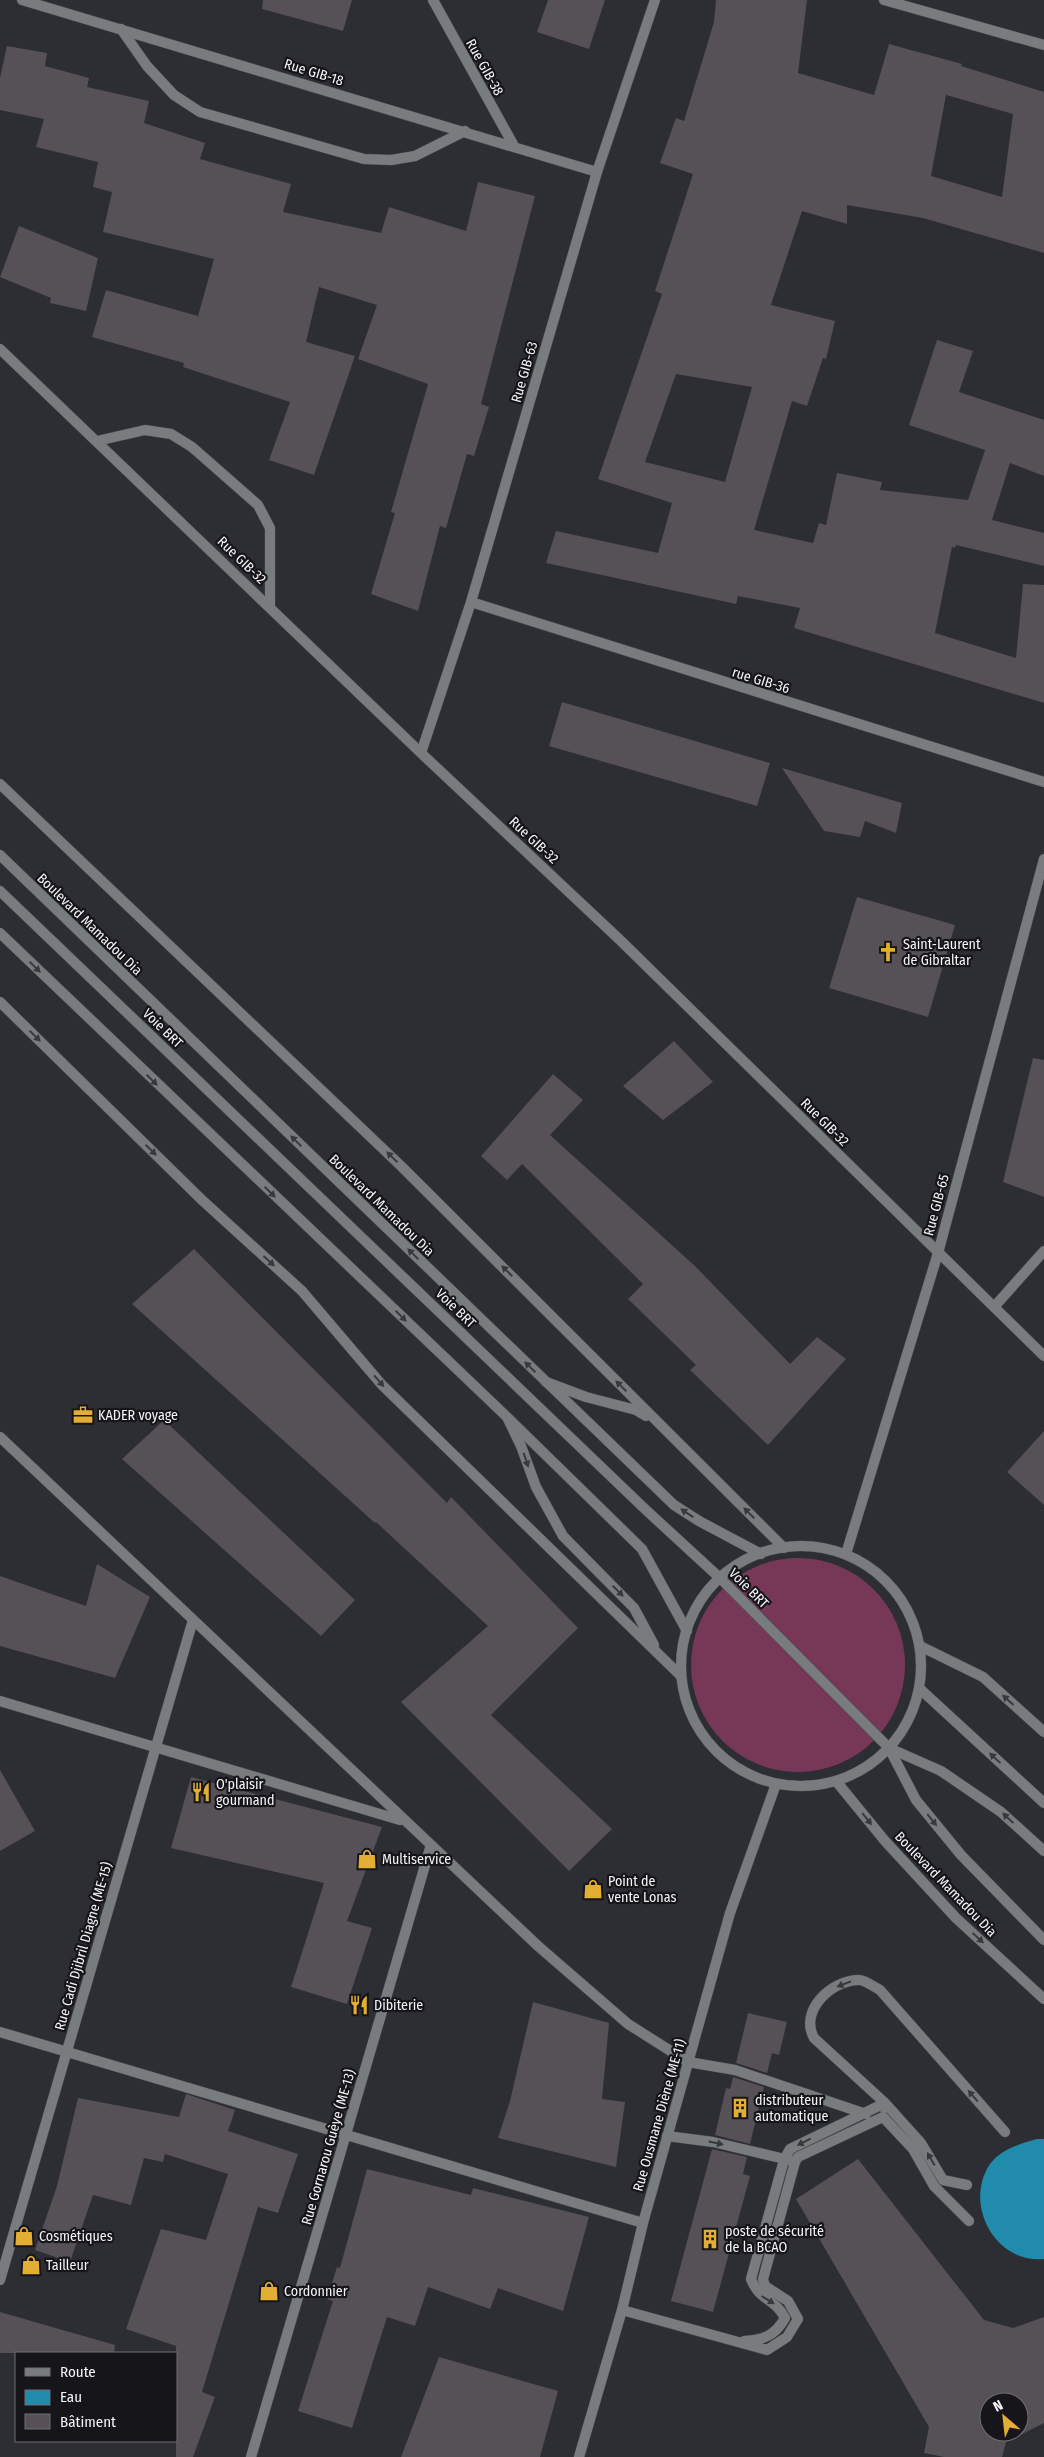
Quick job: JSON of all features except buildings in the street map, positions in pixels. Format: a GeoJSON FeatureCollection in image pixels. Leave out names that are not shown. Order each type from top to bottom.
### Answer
{"type":"FeatureCollection","features":[{"type":"Feature","properties":{"kind":"street","name":"Rue GIB-18"},"geometry":{"type":"LineString","coordinates":[[22,0],[597,172]]}},
{"type":"Feature","properties":{"kind":"street","name":"Rue GIB-38"},"geometry":{"type":"LineString","coordinates":[[433,0],[514,146]]}},
{"type":"Feature","properties":{"kind":"street","name":"Rue GIB-63"},"geometry":{"type":"LineString","coordinates":[[421,753],[471,602],[597,172],[655,0]]}},
{"type":"Feature","properties":{"kind":"street"},"geometry":{"type":"LineString","coordinates":[[884,0],[1044,45]]}},
{"type":"Feature","properties":{"kind":"street"},"geometry":{"type":"LineString","coordinates":[[121,29],[148,66],[174,95],[200,112],[364,158],[392,160],[415,156],[465,131]]}},
{"type":"Feature","properties":{"kind":"street","name":"Rue GIB-32"},"geometry":{"type":"LineString","coordinates":[[0,348],[421,753],[620,940],[1044,1356]]}},
{"type":"Feature","properties":{"kind":"street"},"geometry":{"type":"LineString","coordinates":[[97,441],[145,430],[171,434],[192,447],[258,505],[270,528],[270,606]]}},
{"type":"Feature","properties":{"kind":"street","name":"rue GIB-36"},"geometry":{"type":"LineString","coordinates":[[471,602],[1044,782]]}},
{"type":"Feature","properties":{"kind":"street"},"geometry":{"type":"LineString","coordinates":[[0,784],[401,1166],[784,1548]]}},
{"type":"Feature","properties":{"kind":"street","name":"Boulevard Mamadou Dia"},"geometry":{"type":"LineString","coordinates":[[0,855],[545,1382],[674,1504],[699,1521],[760,1554]]}},
{"type":"Feature","properties":{"kind":"street","name":"Rue GIB-65"},"geometry":{"type":"LineString","coordinates":[[846,1554],[938,1253],[1044,859]]}},
{"type":"Feature","properties":{"kind":"street","name":"Voie BRT"},"geometry":{"type":"LineString","coordinates":[[0,891],[638,1503],[721,1579],[889,1748],[916,1800],[961,1855],[1044,1940]]}},
{"type":"Feature","properties":{"kind":"street"},"geometry":{"type":"LineString","coordinates":[[0,933],[506,1416],[642,1549],[687,1631]]}},
{"type":"Feature","properties":{"kind":"street"},"geometry":{"type":"LineString","coordinates":[[0,1002],[202,1200],[302,1291],[382,1385],[681,1676]]}},
{"type":"Feature","properties":{"kind":"street"},"geometry":{"type":"LineString","coordinates":[[994,1307],[1044,1251]]}},
{"type":"Feature","properties":{"kind":"street"},"geometry":{"type":"LineString","coordinates":[[545,1382],[586,1397],[636,1410],[658,1423]]}},
{"type":"Feature","properties":{"kind":"street"},"geometry":{"type":"LineString","coordinates":[[506,1416],[521,1446],[536,1487],[563,1536],[634,1608],[658,1652]]}},
{"type":"Feature","properties":{"kind":"street"},"geometry":{"type":"LineString","coordinates":[[0,1437],[404,1821],[538,1946],[628,2024],[688,2062],[735,2070],[865,2113],[870,2123]]}},
{"type":"Feature","properties":{"kind":"street"},"geometry":{"type":"LineString","coordinates":[[805,1546],[846,1554],[872,1569],[895,1590],[911,1616],[920,1646],[919,1688],[909,1720],[889,1748],[864,1768],[836,1781],[806,1787],[776,1784],[752,1776],[729,1763],[711,1746],[696,1725],[686,1702],[681,1676],[682,1654],[687,1631],[693,1616],[708,1591],[744,1562],[760,1554],[784,1548],[805,1546]]}},
{"type":"Feature","properties":{"kind":"street","name":"Rue Cadi Djibril Diagne (ME-15)"},"geometry":{"type":"LineString","coordinates":[[0,2280],[193,1620]]}},
{"type":"Feature","properties":{"kind":"street"},"geometry":{"type":"LineString","coordinates":[[920,1646],[983,1678],[1044,1732]]}},
{"type":"Feature","properties":{"kind":"street"},"geometry":{"type":"LineString","coordinates":[[919,1688],[1044,1803]]}},
{"type":"Feature","properties":{"kind":"street"},"geometry":{"type":"LineString","coordinates":[[0,1701],[404,1821]]}},
{"type":"Feature","properties":{"kind":"street","name":"Voie BRT"},"geometry":{"type":"LineString","coordinates":[[889,1748],[941,1771],[1001,1812],[1044,1851]]}},
{"type":"Feature","properties":{"kind":"street","name":"Boulevard Mamadou Dia"},"geometry":{"type":"LineString","coordinates":[[836,1781],[885,1841],[956,1918],[1044,1999]]}},
{"type":"Feature","properties":{"kind":"street","name":"Rue Ousmane Diène (ME-11)"},"geometry":{"type":"LineString","coordinates":[[579,2457],[622,2310],[643,2222],[730,1913],[776,1784]]}},
{"type":"Feature","properties":{"kind":"street","name":"Rue Gornarou Guèye (ME-13)"},"geometry":{"type":"LineString","coordinates":[[252,2457],[431,1845]]}},
{"type":"Feature","properties":{"kind":"street"},"geometry":{"type":"LineString","coordinates":[[967,2185],[943,2180],[921,2143],[885,2103],[814,2038],[810,2031],[812,2013],[821,1996],[844,1983],[860,1980],[880,1990],[1005,2132]]}},
{"type":"Feature","properties":{"kind":"street"},"geometry":{"type":"LineString","coordinates":[[0,2032],[643,2222]]}},
{"type":"Feature","properties":{"kind":"street"},"geometry":{"type":"LineString","coordinates":[[622,2310],[735,2341],[764,2340],[779,2329],[786,2318],[780,2308],[756,2293],[751,2279],[789,2160],[790,2149],[885,2103]]}},
{"type":"Feature","properties":{"kind":"street"},"geometry":{"type":"LineString","coordinates":[[883,2117],[885,2103]]}},
{"type":"Feature","properties":{"kind":"street"},"geometry":{"type":"LineString","coordinates":[[667,2136],[712,2142],[789,2160],[883,2117]]}},
{"type":"Feature","properties":{"kind":"street"},"geometry":{"type":"LineString","coordinates":[[883,2117],[913,2149],[934,2186],[969,2221]]}},
{"type":"Feature","properties":{"kind":"shaded area"},"geometry":{"type":"Polygon","coordinates":[[[788,1558],[808,1558],[839,1566],[857,1576],[874,1589],[887,1606],[897,1624],[903,1644],[905,1665],[903,1686],[897,1706],[887,1724],[874,1741],[857,1754],[839,1764],[808,1772],[788,1772],[757,1764],[730,1748],[715,1733],[699,1706],[691,1675],[691,1655],[699,1624],[715,1597],[730,1582],[757,1566],[788,1558]]]}},
{"type":"Feature","properties":{"kind":"water"},"geometry":{"type":"Polygon","coordinates":[[[1037,2139],[1044,2139],[1044,2259],[1027,2258],[1011,2252],[998,2242],[988,2228],[982,2213],[980,2196],[983,2180],[994,2159],[1011,2148],[1037,2139]]]}},
{"type":"Feature","properties":{"kind":"place","name":"Saint-Laurent de Gibraltar"},"geometry":{"type":"Point","coordinates":[888,952]}},
{"type":"Feature","properties":{"kind":"place","name":"KADER voyage"},"geometry":{"type":"Point","coordinates":[83,1415]}},
{"type":"Feature","properties":{"kind":"place","name":"O'plaisir gourmand"},"geometry":{"type":"Point","coordinates":[201,1792]}},
{"type":"Feature","properties":{"kind":"place","name":"Multiservice"},"geometry":{"type":"Point","coordinates":[367,1859]}},
{"type":"Feature","properties":{"kind":"place","name":"Point de vente Lonas"},"geometry":{"type":"Point","coordinates":[593,1889]}},
{"type":"Feature","properties":{"kind":"place","name":"Dibiterie"},"geometry":{"type":"Point","coordinates":[359,2005]}},
{"type":"Feature","properties":{"kind":"place","name":"distributeur automatique"},"geometry":{"type":"Point","coordinates":[740,2108]}},
{"type":"Feature","properties":{"kind":"place","name":"Cosmétiques"},"geometry":{"type":"Point","coordinates":[24,2236]}},
{"type":"Feature","properties":{"kind":"place","name":"poste de sécurité de la BCAO"},"geometry":{"type":"Point","coordinates":[710,2239]}},
{"type":"Feature","properties":{"kind":"place","name":"Tailleur"},"geometry":{"type":"Point","coordinates":[31,2265]}},
{"type":"Feature","properties":{"kind":"place","name":"Cordonnier"},"geometry":{"type":"Point","coordinates":[269,2291]}}]}
